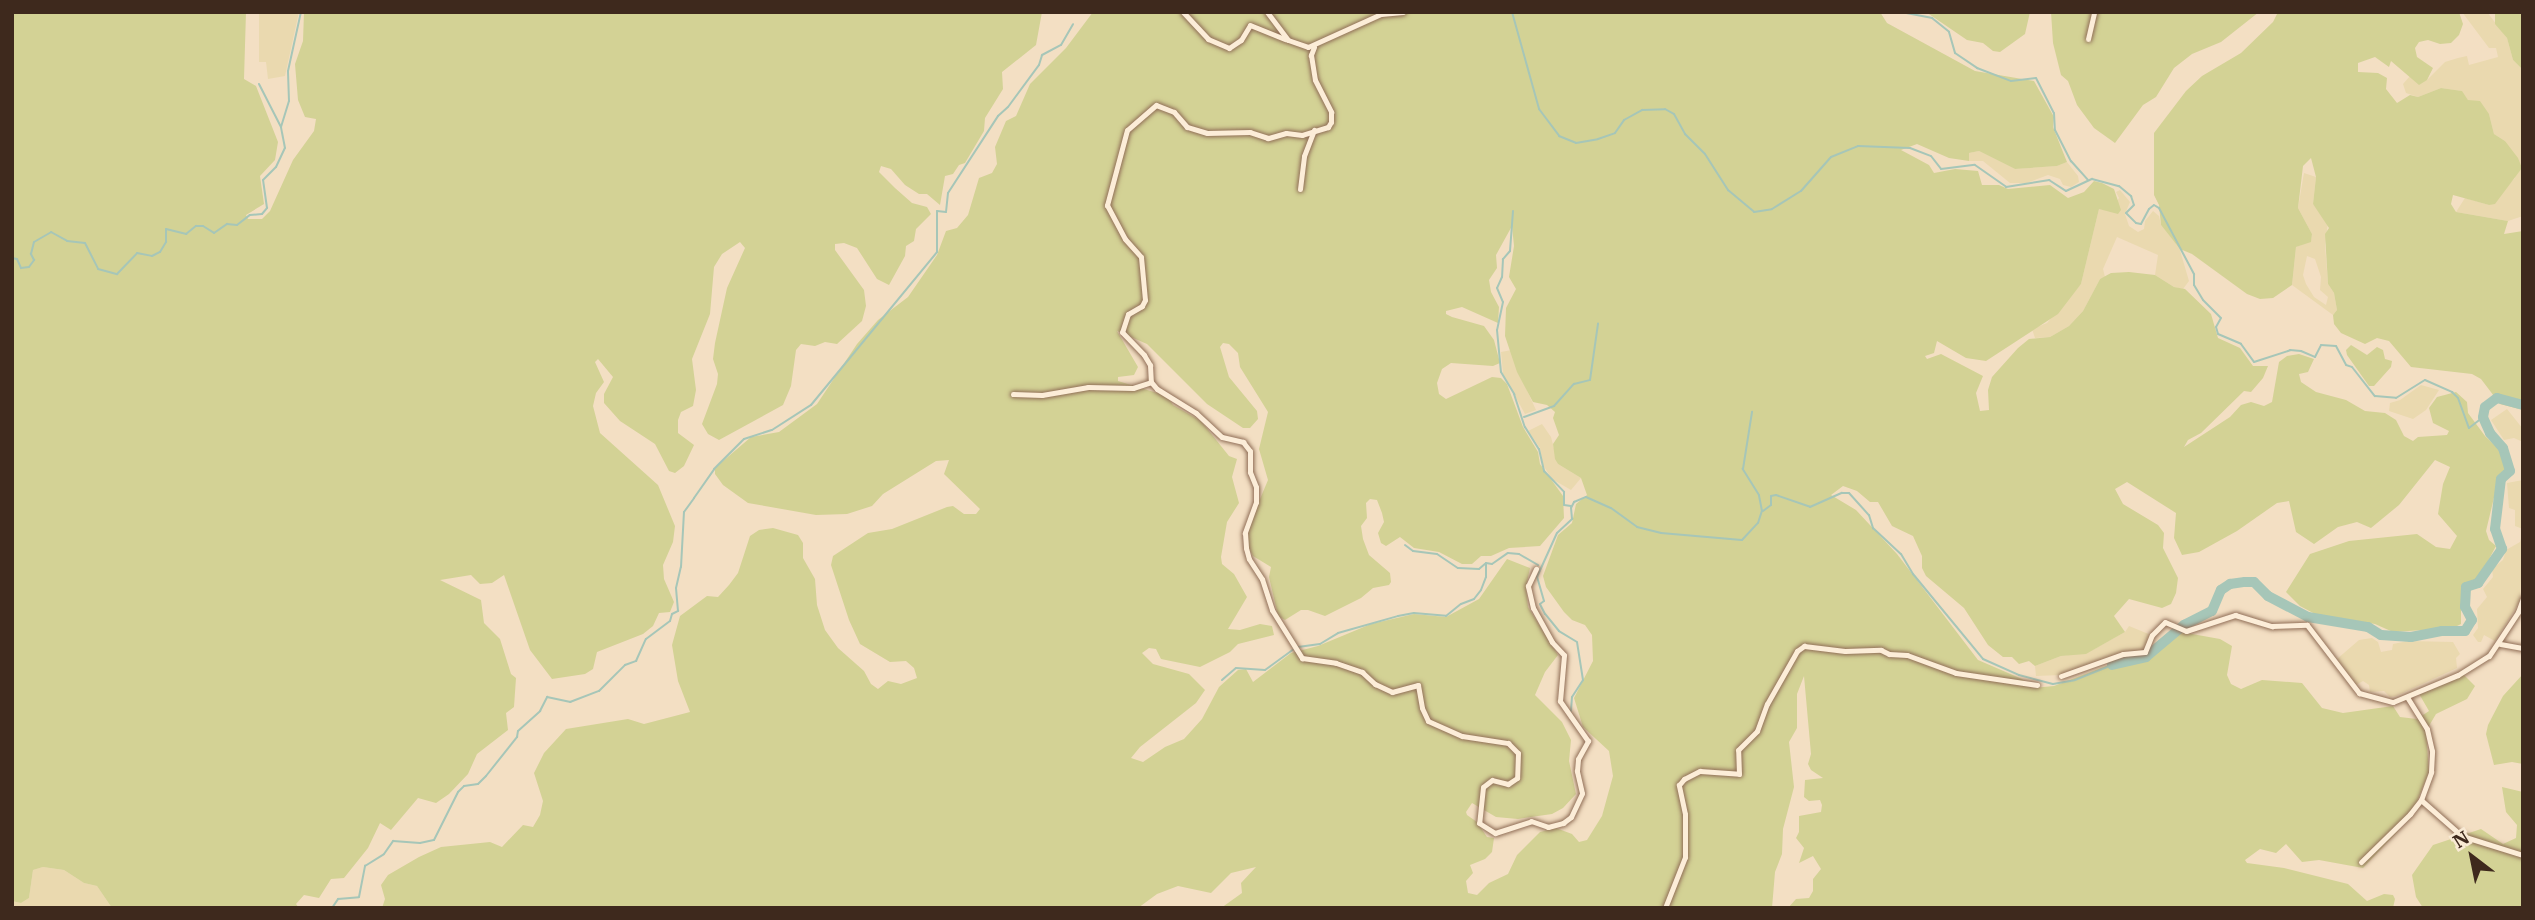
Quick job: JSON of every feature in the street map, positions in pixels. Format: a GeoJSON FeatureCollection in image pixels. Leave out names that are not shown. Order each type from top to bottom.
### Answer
{"type":"FeatureCollection","features":[{"type":"Feature","properties":{"kind":"street"},"geometry":{"type":"LineString","coordinates":[[1183,12],[1208,39],[1228,48],[1241,40],[1250,25],[1299,47],[1314,47],[1381,14],[1404,12]]}},
{"type":"Feature","properties":{"kind":"street"},"geometry":{"type":"LineString","coordinates":[[1267,12],[1288,40]]}},
{"type":"Feature","properties":{"kind":"street"},"geometry":{"type":"LineString","coordinates":[[2088,39],[2094,12]]}},
{"type":"Feature","properties":{"kind":"street"},"geometry":{"type":"LineString","coordinates":[[1314,47],[1311,55],[1315,80],[1332,119],[1328,127],[1268,138],[1250,132],[1199,132],[1187,127],[1174,112],[1156,105],[1126,130],[1107,205],[1125,239],[1142,261],[1145,300],[1142,306],[1128,314],[1122,332],[1144,355],[1150,365],[1152,382],[1176,403],[1196,413],[1222,437],[1243,442],[1250,452],[1250,472],[1256,487],[1256,502],[1245,533],[1245,548],[1262,579],[1272,610],[1303,658],[1307,661],[1336,663],[1362,672],[1375,684],[1392,692],[1418,685],[1422,708],[1428,721],[1461,736],[1508,743],[1518,753],[1517,778],[1508,784],[1492,780],[1483,787],[1479,823],[1494,833],[1531,821],[1548,827],[1563,823],[1571,817],[1582,793],[1577,771],[1578,760],[1588,741],[1560,701],[1564,655],[1532,608],[1528,586],[1536,569]]}},
{"type":"Feature","properties":{"kind":"street"},"geometry":{"type":"LineString","coordinates":[[1300,189],[1304,156],[1314,130]]}},
{"type":"Feature","properties":{"kind":"street"},"geometry":{"type":"LineString","coordinates":[[1013,394],[1042,395],[1088,387],[1133,388],[1152,382]]}},
{"type":"Feature","properties":{"kind":"street"},"geometry":{"type":"LineString","coordinates":[[2061,676],[2123,654],[2145,652],[2152,635],[2165,622],[2186,631],[2235,615],[2272,626],[2307,625],[2359,693],[2393,702],[2468,670],[2500,644],[2523,598]]}},
{"type":"Feature","properties":{"kind":"street"},"geometry":{"type":"LineString","coordinates":[[1665,908],[1685,857],[1685,814],[1679,785],[1684,779],[1700,771],[1739,774],[1738,750],[1756,731],[1767,704],[1799,649],[1808,644],[1831,650],[1881,650],[1889,654],[1907,655],[1956,673],[2037,685]]}},
{"type":"Feature","properties":{"kind":"street"},"geometry":{"type":"LineString","coordinates":[[2500,644],[2523,648]]}},
{"type":"Feature","properties":{"kind":"street"},"geometry":{"type":"LineString","coordinates":[[2361,862],[2388,838],[2421,800],[2431,772],[2432,751],[2427,729],[2407,696]]}},
{"type":"Feature","properties":{"kind":"street"},"geometry":{"type":"LineString","coordinates":[[2421,800],[2462,836],[2523,855]]}},
{"type":"Feature","properties":{"kind":"shaded area"},"geometry":{"type":"Polygon","coordinates":[[[12,12],[246,12],[244,79],[256,86],[278,142],[275,160],[260,176],[264,204],[246,215],[248,219],[262,219],[270,211],[293,160],[314,131],[316,119],[305,117],[298,100],[295,64],[303,41],[304,12],[1042,12],[1036,45],[1002,72],[1003,89],[985,118],[984,131],[965,163],[959,165],[953,174],[945,176],[940,205],[927,194],[919,194],[905,185],[891,169],[881,166],[879,172],[895,188],[912,203],[927,207],[931,214],[916,229],[914,241],[906,246],[905,256],[889,285],[877,279],[857,248],[844,243],[835,244],[835,250],[864,290],[866,306],[862,321],[837,344],[801,344],[796,350],[791,386],[783,405],[719,440],[708,434],[702,424],[717,384],[718,374],[713,359],[715,343],[727,288],[745,248],[740,242],[722,254],[714,267],[710,314],[692,359],[696,390],[693,406],[681,412],[678,420],[678,433],[694,445],[684,466],[675,473],[669,471],[655,444],[620,421],[604,403],[604,394],[613,377],[598,359],[595,362],[604,382],[596,393],[593,406],[600,433],[658,485],[675,526],[673,542],[663,565],[664,579],[674,602],[670,612],[659,613],[653,626],[643,634],[597,652],[593,669],[585,674],[552,679],[530,650],[504,575],[492,583],[480,584],[471,575],[440,580],[481,600],[484,623],[500,639],[511,674],[516,678],[514,707],[506,713],[508,730],[477,754],[468,774],[449,794],[436,803],[418,798],[391,830],[380,823],[368,848],[344,878],[331,879],[319,898],[304,895],[296,904],[299,908],[112,908],[97,886],[84,883],[64,870],[43,867],[33,870],[29,898],[21,903],[12,901],[12,12]]]}},
{"type":"Feature","properties":{"kind":"shaded area"},"geometry":{"type":"Polygon","coordinates":[[[259,12],[299,12],[285,76],[268,79],[266,62],[259,62],[259,12]]]}},
{"type":"Feature","properties":{"kind":"shaded area"},"geometry":{"type":"Polygon","coordinates":[[[1093,12],[1880,12],[1887,23],[1975,71],[2034,81],[2054,117],[2053,127],[2067,162],[2057,166],[2015,169],[1979,151],[1969,153],[1969,161],[1949,158],[1917,144],[1901,150],[1929,165],[1934,173],[1955,169],[1978,171],[1982,185],[1999,185],[2008,189],[2050,185],[2068,198],[2084,192],[2094,181],[2102,183],[2114,189],[2121,210],[2118,214],[2099,209],[2081,284],[2058,314],[1986,361],[1966,358],[1937,341],[1934,353],[1925,356],[1927,359],[1941,354],[1983,376],[1976,393],[1980,411],[1989,410],[1988,390],[1992,377],[2018,348],[2029,339],[2050,337],[2069,326],[2083,311],[2100,279],[2111,273],[2129,272],[2155,275],[2174,287],[2185,289],[2211,314],[2218,338],[2240,348],[2253,366],[2268,366],[2263,378],[2251,392],[2244,391],[2201,433],[2188,440],[2184,447],[2230,417],[2241,405],[2251,402],[2264,406],[2272,402],[2279,362],[2287,356],[2299,354],[2314,359],[2308,372],[2299,374],[2301,382],[2316,392],[2346,400],[2365,411],[2385,413],[2396,420],[2404,436],[2413,441],[2418,437],[2447,435],[2449,431],[2433,423],[2429,408],[2437,397],[2456,392],[2467,402],[2468,413],[2485,436],[2502,452],[2506,467],[2497,485],[2486,531],[2489,540],[2496,546],[2480,576],[2461,592],[2461,624],[2453,628],[2393,632],[2375,624],[2315,614],[2300,606],[2286,592],[2310,554],[2349,541],[2417,534],[2436,547],[2450,549],[2457,536],[2438,514],[2443,484],[2450,467],[2435,460],[2399,505],[2371,528],[2357,522],[2338,527],[2314,544],[2296,532],[2289,501],[2277,503],[2237,531],[2199,552],[2182,555],[2174,538],[2176,513],[2127,482],[2115,489],[2123,504],[2158,525],[2164,533],[2163,548],[2178,578],[2171,604],[2162,608],[2129,599],[2114,616],[2125,632],[2086,654],[2061,656],[2035,666],[2029,661],[2019,664],[2012,657],[2003,657],[1988,645],[1964,608],[1926,576],[1922,568],[1922,556],[1913,536],[1892,526],[1878,502],[1870,502],[1857,491],[1843,486],[1831,495],[1856,510],[1897,554],[1978,660],[2022,679],[2033,688],[2054,686],[2111,664],[2142,660],[2181,632],[2220,639],[2232,646],[2227,675],[2231,684],[2241,689],[2262,680],[2302,683],[2322,708],[2343,713],[2393,706],[2400,717],[2417,719],[2429,711],[2418,692],[2464,675],[2475,686],[2467,699],[2436,714],[2426,731],[2429,772],[2416,804],[2397,832],[2363,868],[2319,860],[2302,862],[2286,844],[2276,853],[2260,849],[2245,860],[2247,863],[2284,868],[2348,884],[2367,901],[2384,894],[2393,895],[2393,908],[1788,908],[1796,899],[1809,898],[1813,891],[1813,879],[1821,869],[1813,856],[1799,863],[1804,848],[1796,838],[1799,832],[1799,816],[1821,812],[1822,805],[1820,800],[1809,801],[1804,797],[1805,780],[1823,778],[1811,770],[1808,764],[1811,754],[1804,676],[1797,694],[1797,728],[1789,742],[1794,787],[1783,829],[1782,854],[1775,872],[1772,908],[1221,908],[1242,893],[1241,883],[1256,867],[1231,873],[1211,893],[1178,886],[1157,894],[1138,908],[382,908],[385,899],[381,885],[388,875],[419,857],[441,847],[490,842],[502,847],[523,825],[533,827],[540,815],[543,801],[534,773],[544,753],[566,729],[628,719],[644,724],[690,712],[678,681],[672,645],[680,616],[707,596],[718,597],[738,573],[750,536],[759,530],[773,528],[798,535],[803,543],[803,558],[815,579],[817,605],[825,630],[838,648],[864,671],[871,684],[878,689],[888,681],[901,684],[917,678],[914,668],[906,661],[890,662],[860,644],[831,565],[833,556],[868,533],[892,529],[947,507],[953,506],[964,514],[976,514],[980,509],[944,474],[949,460],[936,461],[883,494],[872,506],[847,514],[816,515],[748,503],[723,485],[715,474],[715,468],[751,437],[779,432],[817,404],[857,344],[878,320],[908,297],[937,255],[946,231],[957,228],[968,215],[979,178],[992,173],[997,164],[995,147],[1006,121],[1016,116],[1030,84],[1066,48],[1093,12]],[[1512,226],[1496,255],[1497,268],[1489,280],[1491,292],[1499,307],[1498,323],[1462,307],[1446,311],[1446,314],[1452,317],[1484,326],[1494,340],[1500,363],[1493,366],[1451,363],[1442,369],[1437,383],[1439,394],[1446,399],[1492,377],[1501,378],[1507,384],[1523,427],[1538,452],[1540,464],[1563,496],[1564,518],[1540,546],[1509,548],[1491,556],[1481,556],[1472,564],[1462,564],[1439,552],[1414,548],[1400,537],[1386,546],[1381,543],[1378,533],[1384,522],[1382,513],[1377,500],[1370,499],[1366,503],[1367,518],[1361,526],[1363,539],[1369,555],[1390,573],[1391,582],[1389,585],[1373,588],[1361,598],[1325,616],[1301,610],[1285,620],[1278,616],[1269,577],[1271,567],[1253,556],[1247,545],[1250,523],[1268,480],[1259,449],[1268,412],[1240,367],[1238,353],[1229,344],[1223,343],[1220,347],[1229,377],[1257,411],[1258,419],[1250,428],[1243,428],[1207,404],[1147,344],[1117,331],[1138,367],[1134,375],[1118,377],[1118,381],[1167,396],[1173,405],[1201,421],[1229,456],[1237,459],[1232,477],[1239,503],[1227,522],[1221,557],[1222,564],[1234,574],[1247,597],[1228,629],[1240,630],[1260,624],[1272,626],[1274,635],[1238,644],[1230,652],[1200,667],[1161,659],[1156,649],[1149,648],[1142,653],[1153,664],[1189,674],[1205,690],[1196,703],[1140,747],[1131,758],[1143,762],[1165,747],[1184,739],[1202,719],[1219,687],[1238,670],[1246,669],[1253,682],[1291,653],[1318,646],[1371,624],[1414,614],[1446,617],[1479,599],[1507,559],[1530,568],[1526,587],[1528,607],[1558,655],[1545,672],[1535,695],[1562,722],[1571,740],[1569,761],[1576,794],[1563,808],[1552,814],[1518,819],[1496,817],[1472,803],[1467,815],[1477,822],[1487,837],[1494,838],[1492,852],[1485,859],[1470,865],[1473,873],[1466,881],[1468,893],[1477,895],[1489,883],[1508,874],[1517,855],[1540,832],[1556,828],[1572,834],[1579,842],[1587,840],[1602,816],[1613,776],[1609,751],[1583,727],[1574,698],[1593,661],[1592,635],[1585,625],[1572,620],[1564,612],[1546,587],[1543,576],[1558,535],[1572,523],[1576,504],[1587,495],[1581,478],[1558,464],[1555,459],[1553,444],[1559,435],[1553,418],[1555,412],[1547,405],[1533,402],[1517,372],[1505,336],[1506,308],[1516,289],[1509,277],[1514,246],[1512,226]]]}},
{"type":"Feature","properties":{"kind":"shaded area"},"geometry":{"type":"Polygon","coordinates":[[[1926,12],[2030,12],[2025,34],[2000,52],[1993,51],[1983,43],[1967,40],[1926,12]]]}},
{"type":"Feature","properties":{"kind":"shaded area"},"geometry":{"type":"Polygon","coordinates":[[[2051,12],[2259,12],[2221,42],[2192,54],[2174,68],[2156,97],[2143,105],[2115,143],[2094,128],[2077,105],[2068,81],[2061,75],[2053,43],[2051,12]]]}},
{"type":"Feature","properties":{"kind":"shaded area"},"geometry":{"type":"Polygon","coordinates":[[[2278,12],[2459,12],[2463,24],[2459,35],[2451,43],[2440,44],[2428,40],[2419,42],[2415,48],[2417,57],[2433,68],[2427,80],[2419,85],[2391,61],[2389,67],[2375,57],[2358,63],[2358,72],[2378,73],[2387,78],[2386,89],[2397,103],[2410,95],[2418,97],[2441,88],[2462,91],[2468,100],[2480,101],[2489,114],[2494,134],[2505,141],[2518,158],[2522,168],[2495,204],[2489,205],[2453,195],[2451,204],[2456,212],[2508,221],[2504,234],[2523,231],[2523,410],[2500,404],[2481,379],[2472,374],[2411,367],[2389,341],[2377,338],[2365,344],[2341,333],[2334,324],[2333,315],[2337,310],[2334,293],[2328,284],[2325,234],[2329,228],[2313,204],[2316,177],[2311,158],[2303,166],[2298,208],[2312,234],[2311,242],[2296,247],[2292,285],[2273,298],[2260,299],[2247,294],[2192,254],[2180,249],[2161,225],[2159,205],[2154,195],[2154,133],[2186,91],[2202,76],[2241,53],[2273,22],[2278,12]]]}},
{"type":"Feature","properties":{"kind":"shaded area"},"geometry":{"type":"Polygon","coordinates":[[[2462,12],[2487,12],[2507,38],[2513,60],[2521,68],[2523,75],[2523,216],[2508,221],[2456,212],[2465,198],[2489,205],[2515,178],[2505,141],[2494,134],[2489,114],[2468,100],[2461,91],[2441,88],[2418,97],[2406,93],[2403,84],[2410,76],[2427,80],[2445,62],[2458,58],[2467,56],[2469,65],[2498,57],[2496,48],[2489,48],[2462,12]]]}},
{"type":"Feature","properties":{"kind":"shaded area"},"geometry":{"type":"Polygon","coordinates":[[[2495,12],[2523,12],[2523,75],[2521,68],[2513,60],[2507,38],[2495,24],[2495,12]]]}},
{"type":"Feature","properties":{"kind":"shaded area"},"geometry":{"type":"Polygon","coordinates":[[[1979,151],[2015,169],[2057,166],[2067,162],[2078,176],[2079,182],[2071,187],[2048,175],[2027,183],[2010,183],[1983,161],[1969,161],[1969,153],[1979,151]]]}},
{"type":"Feature","properties":{"kind":"shaded area"},"geometry":{"type":"Polygon","coordinates":[[[2304,173],[2316,177],[2313,204],[2328,223],[2325,245],[2328,284],[2334,293],[2337,310],[2333,315],[2292,285],[2296,247],[2311,241],[2312,234],[2298,208],[2304,173]],[[2307,256],[2303,275],[2314,297],[2326,305],[2328,297],[2320,290],[2321,277],[2315,259],[2307,256]]]}},
{"type":"Feature","properties":{"kind":"shaded area"},"geometry":{"type":"Polygon","coordinates":[[[2120,190],[2130,202],[2125,214],[2129,226],[2138,232],[2144,229],[2145,221],[2153,211],[2159,216],[2161,225],[2179,247],[2189,281],[2183,289],[2174,287],[2155,275],[2158,255],[2117,237],[2103,269],[2105,277],[2100,279],[2083,311],[2069,326],[2050,337],[2035,338],[2032,329],[2047,323],[2081,284],[2099,209],[2111,211],[2119,198],[2116,192],[2120,190]]]}},
{"type":"Feature","properties":{"kind":"shaded area"},"geometry":{"type":"Polygon","coordinates":[[[2351,345],[2367,355],[2377,347],[2383,350],[2385,359],[2392,361],[2391,367],[2374,386],[2369,386],[2347,355],[2346,350],[2351,345]]]}},
{"type":"Feature","properties":{"kind":"shaded area"},"geometry":{"type":"Polygon","coordinates":[[[1512,350],[1514,362],[1536,410],[1525,414],[1503,374],[1501,352],[1512,350]]]}},
{"type":"Feature","properties":{"kind":"shaded area"},"geometry":{"type":"Polygon","coordinates":[[[2421,385],[2439,390],[2426,410],[2413,419],[2389,411],[2390,403],[2400,400],[2421,385]]]}},
{"type":"Feature","properties":{"kind":"shaded area"},"geometry":{"type":"Polygon","coordinates":[[[2507,409],[2523,429],[2523,442],[2514,438],[2504,440],[2491,420],[2507,409]]]}},
{"type":"Feature","properties":{"kind":"shaded area"},"geometry":{"type":"Polygon","coordinates":[[[1542,424],[1551,437],[1558,464],[1581,478],[1571,490],[1552,479],[1543,465],[1540,448],[1528,431],[1542,424]]]}},
{"type":"Feature","properties":{"kind":"shaded area"},"geometry":{"type":"Polygon","coordinates":[[[2523,480],[2523,529],[2515,526],[2515,510],[2509,508],[2507,483],[2523,480]]]}},
{"type":"Feature","properties":{"kind":"shaded area"},"geometry":{"type":"Polygon","coordinates":[[[2523,531],[2520,601],[2495,641],[2484,635],[2481,642],[2478,642],[2473,635],[2478,628],[2477,609],[2487,597],[2483,589],[2493,577],[2492,569],[2503,560],[2506,550],[2520,542],[2523,531]]]}},
{"type":"Feature","properties":{"kind":"shaded area"},"geometry":{"type":"Polygon","coordinates":[[[2129,626],[2151,635],[2144,650],[2061,675],[2036,676],[2035,666],[2061,656],[2089,652],[2125,632],[2129,626]]]}},
{"type":"Feature","properties":{"kind":"shaded area"},"geometry":{"type":"Polygon","coordinates":[[[2372,638],[2378,642],[2381,652],[2392,650],[2393,644],[2408,641],[2453,642],[2460,654],[2456,658],[2457,668],[2396,696],[2390,697],[2384,691],[2370,692],[2369,685],[2363,681],[2356,685],[2337,659],[2359,640],[2372,638]]]}},
{"type":"Feature","properties":{"kind":"shaded area"},"geometry":{"type":"Polygon","coordinates":[[[2523,674],[2523,764],[2512,762],[2494,765],[2486,734],[2488,725],[2503,696],[2523,674]]]}},
{"type":"Feature","properties":{"kind":"shaded area"},"geometry":{"type":"Polygon","coordinates":[[[2502,787],[2523,792],[2523,908],[2423,908],[2416,897],[2412,875],[2433,845],[2481,829],[2503,844],[2516,838],[2517,825],[2506,812],[2502,787]]]}},
{"type":"Feature","properties":{"kind":"shaded area"},"geometry":{"type":"Polygon","coordinates":[[[43,867],[64,870],[84,883],[97,886],[112,908],[12,908],[12,901],[21,903],[29,898],[33,870],[43,867]]]}},
{"type":"Feature","properties":{"kind":"waterway"},"geometry":{"type":"LineString","coordinates":[[12,258],[17,259],[21,268],[29,267],[34,260],[31,254],[34,242],[51,232],[67,241],[85,243],[98,269],[117,274],[137,253],[152,256],[160,252],[166,242],[166,229],[186,234],[196,226],[203,226],[214,233],[227,224],[237,225],[250,215],[262,214],[267,208],[263,180],[276,167],[285,148],[281,127],[289,101],[288,71],[301,12]]}},
{"type":"Feature","properties":{"kind":"waterway"},"geometry":{"type":"LineString","coordinates":[[1512,12],[1539,109],[1559,136],[1576,143],[1598,139],[1615,133],[1624,120],[1642,110],[1665,109],[1674,114],[1685,134],[1705,154],[1728,190],[1754,212],[1772,209],[1801,191],[1831,157],[1858,146],[1910,148],[1931,156],[1941,169],[1975,165],[2006,187],[2049,180],[2066,191],[2092,179],[2119,186],[2131,196],[2134,205],[2126,213],[2136,223],[2141,224],[2154,205],[2159,208],[2194,274],[2194,285],[2203,300],[2221,318],[2216,327],[2218,334],[2241,344],[2254,362],[2290,350],[2315,357],[2321,345],[2336,346],[2346,365],[2352,367],[2375,396],[2396,398],[2425,380],[2452,392],[2458,398],[2469,428],[2483,417]]}},
{"type":"Feature","properties":{"kind":"waterway"},"geometry":{"type":"LineString","coordinates":[[1901,12],[1932,18],[1949,32],[1955,53],[1977,68],[2011,81],[2036,78],[2054,113],[2055,130],[2071,161],[2088,180]]}},
{"type":"Feature","properties":{"kind":"waterway"},"geometry":{"type":"LineString","coordinates":[[332,908],[338,899],[359,897],[365,866],[384,854],[393,841],[420,843],[434,840],[458,792],[464,786],[478,784],[486,776],[517,737],[518,731],[540,711],[547,697],[570,702],[599,691],[625,665],[636,661],[646,639],[670,621],[672,614],[678,611],[676,588],[681,567],[684,512],[714,469],[744,439],[772,430],[811,405],[937,252],[937,211],[946,212],[948,193],[998,116],[1008,107],[1039,65],[1042,55],[1061,45],[1073,24]]}},
{"type":"Feature","properties":{"kind":"waterway"},"geometry":{"type":"LineString","coordinates":[[259,84],[281,127]]}},
{"type":"Feature","properties":{"kind":"waterway"},"geometry":{"type":"LineString","coordinates":[[1513,211],[1510,251],[1503,259],[1502,277],[1497,288],[1503,302],[1497,330],[1501,372],[1514,394],[1525,427],[1539,449],[1544,471],[1564,492],[1564,505],[1571,506]]}},
{"type":"Feature","properties":{"kind":"waterway"},"geometry":{"type":"LineString","coordinates":[[1524,417],[1554,406],[1574,384],[1590,380],[1598,324]]}},
{"type":"Feature","properties":{"kind":"waterway"},"geometry":{"type":"LineString","coordinates":[[2112,665],[2146,657],[2184,625],[2212,611],[2221,590],[2230,584],[2245,582],[2254,582],[2268,596],[2308,617],[2368,627],[2381,635],[2411,637],[2442,631],[2465,631],[2472,620],[2465,607],[2466,587],[2478,583],[2502,549],[2495,529],[2501,479],[2510,471],[2503,448],[2490,433],[2483,417],[2485,407],[2497,398],[2523,405]]}},
{"type":"Feature","properties":{"kind":"waterway"},"geometry":{"type":"LineString","coordinates":[[1571,711],[1572,697],[1583,680],[1577,642],[1559,631],[1545,614],[1540,604],[1544,601],[1537,577],[1557,533],[1572,519],[1571,508],[1574,502],[1586,497],[1611,508],[1637,527],[1661,533],[1742,540],[1758,523],[1762,511],[1759,495],[1743,469],[1752,412]]}},
{"type":"Feature","properties":{"kind":"waterway"},"geometry":{"type":"LineString","coordinates":[[1763,511],[1771,505],[1771,496],[1776,495],[1810,507],[1842,493],[1849,493],[1869,515],[1873,528],[1901,554],[1913,574],[1983,659],[2019,675],[2053,684],[2075,680],[2112,665]]}},
{"type":"Feature","properties":{"kind":"waterway"},"geometry":{"type":"LineString","coordinates":[[1405,545],[1413,551],[1437,554],[1458,568],[1479,569],[1485,564]]}},
{"type":"Feature","properties":{"kind":"waterway"},"geometry":{"type":"LineString","coordinates":[[1298,647],[1320,644],[1338,633],[1398,616],[1414,613],[1446,616],[1461,604],[1474,599],[1481,590],[1486,577],[1486,563],[1492,564],[1508,553],[1519,554],[1538,565]]}},
{"type":"Feature","properties":{"kind":"waterway"},"geometry":{"type":"LineString","coordinates":[[1222,680],[1236,668],[1265,670],[1293,650]]}}]}
